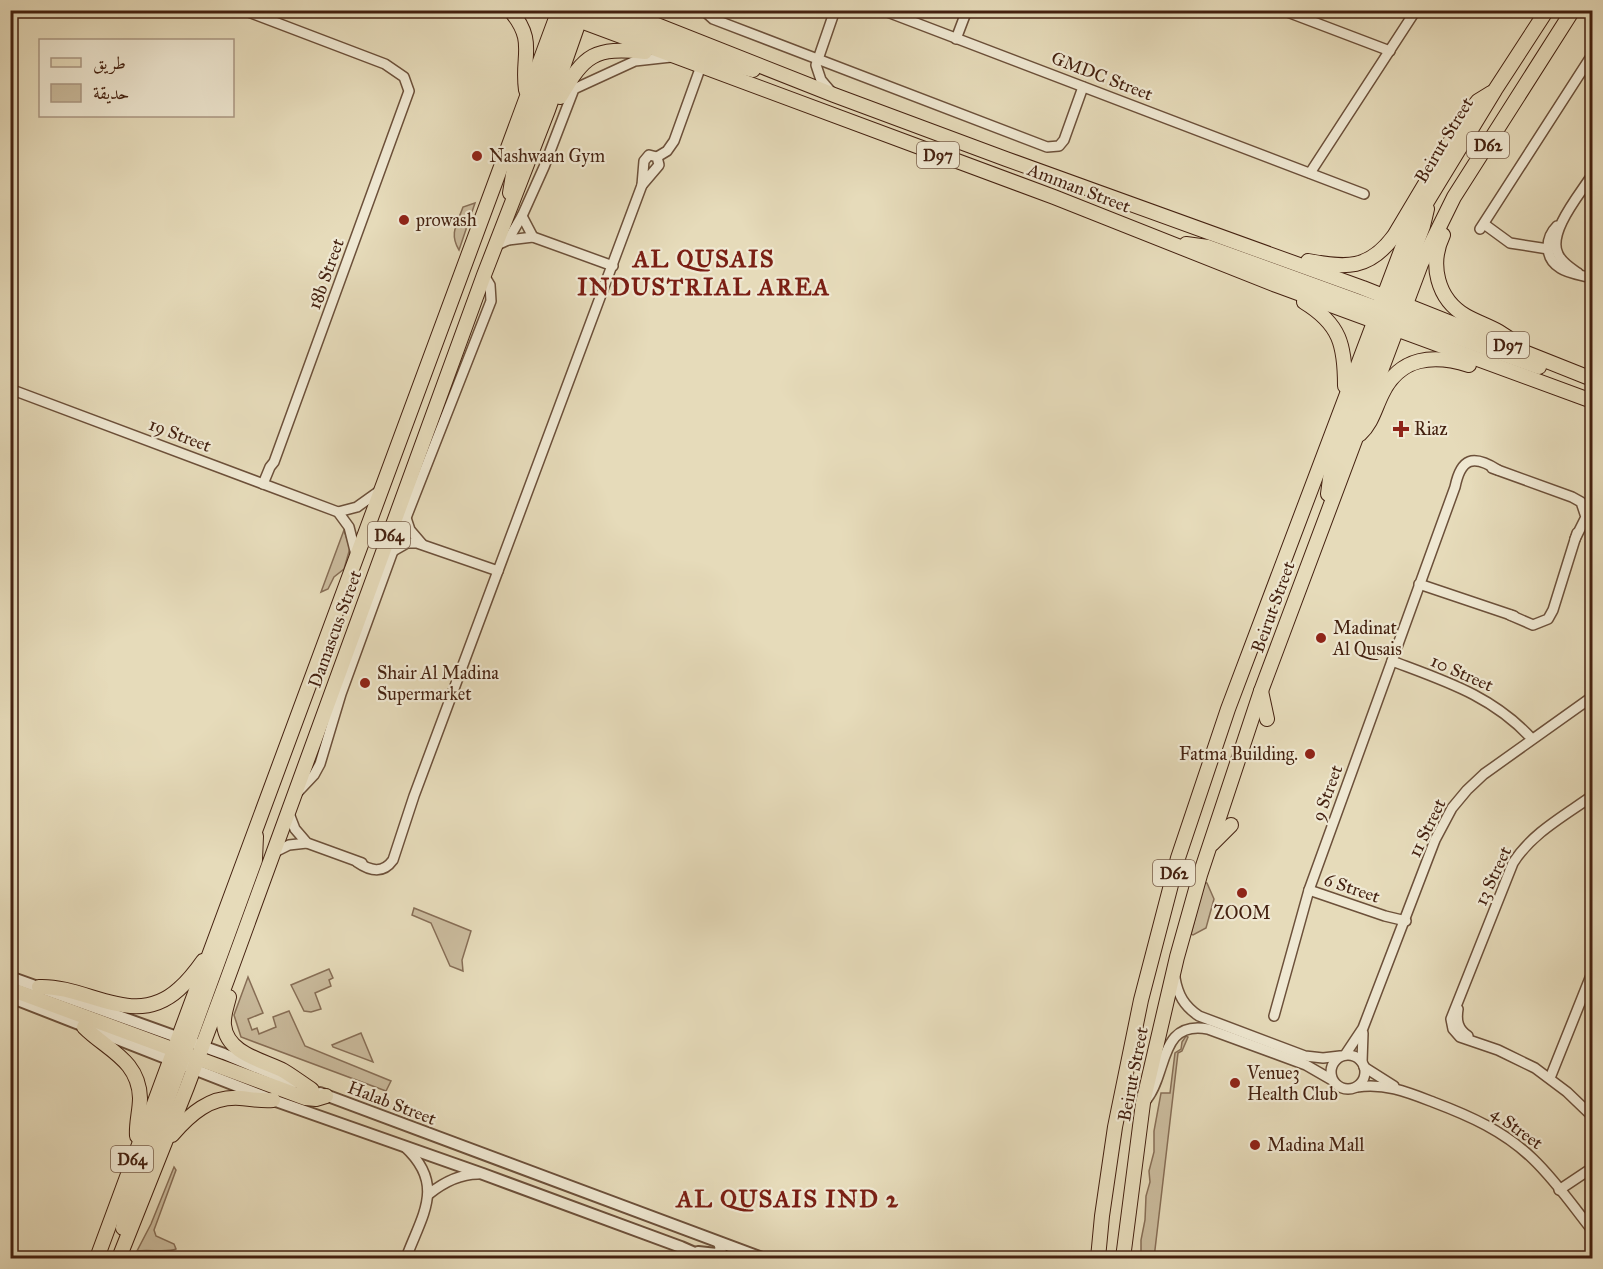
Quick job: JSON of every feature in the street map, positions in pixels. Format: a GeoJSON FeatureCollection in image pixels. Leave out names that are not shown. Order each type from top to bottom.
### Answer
{"type":"FeatureCollection","features":[{"type":"Feature","properties":{"kind":"main road"},"geometry":{"type":"LineString","coordinates":[[510,10],[523,27],[526,37],[527,95]]}},
{"type":"Feature","properties":{"kind":"main road","name":"Amman Street"},"geometry":{"type":"LineString","coordinates":[[618,10],[834,95],[1278,258],[1496,365],[1593,401]]}},
{"type":"Feature","properties":{"kind":"main road"},"geometry":{"type":"LineString","coordinates":[[649,10],[666,28]]}},
{"type":"Feature","properties":{"kind":"main road","name":"Beirut Street"},"geometry":{"type":"LineString","coordinates":[[1123,1258],[1143,1103],[1173,972],[1209,847],[1261,691],[1354,439],[1390,313],[1423,226],[1428,201],[1495,90],[1547,10]]}},
{"type":"Feature","properties":{"kind":"main road","name":"Beirut Street"},"geometry":{"type":"LineString","coordinates":[[1098,1258],[1115,1127],[1132,1041],[1158,928],[1178,858],[1228,709],[1345,396],[1424,256],[1454,197],[1573,10]]}},
{"type":"Feature","properties":{"kind":"main road"},"geometry":{"type":"LineString","coordinates":[[510,207],[510,184],[515,162],[569,13],[725,63],[747,69],[776,72]]}},
{"type":"Feature","properties":{"kind":"main road","name":"Damascus Street"},"geometry":{"type":"LineString","coordinates":[[121,1253],[164,1144],[211,953],[265,803],[527,95],[569,13]]}},
{"type":"Feature","properties":{"kind":"main road","name":"Damascus Street"},"geometry":{"type":"LineString","coordinates":[[97,1258],[137,1145],[227,980],[484,275],[502,243],[510,207],[548,110],[569,13]]}},
{"type":"Feature","properties":{"kind":"main road","name":"Amman Street"},"geometry":{"type":"LineString","coordinates":[[569,13],[659,51],[1054,197],[1276,285],[1390,313],[1519,350],[1593,380]]}},
{"type":"Feature","properties":{"kind":"main road"},"geometry":{"type":"LineString","coordinates":[[548,110],[560,97],[578,68],[597,54],[619,49],[659,51]]}},
{"type":"Feature","properties":{"kind":"main road"},"geometry":{"type":"LineString","coordinates":[[1278,258],[1291,257],[1341,266],[1366,261],[1379,253],[1394,236],[1469,111],[1478,101],[1495,90]]}},
{"type":"Feature","properties":{"kind":"main road"},"geometry":{"type":"LineString","coordinates":[[1454,197],[1453,212],[1439,243],[1436,256],[1437,275],[1443,292],[1458,310],[1501,333],[1519,350]]}},
{"type":"Feature","properties":{"kind":"main road"},"geometry":{"type":"LineString","coordinates":[[1169,243],[1208,247],[1568,378],[1593,380]]}},
{"type":"Feature","properties":{"kind":"main road"},"geometry":{"type":"LineString","coordinates":[[1276,285],[1317,310],[1334,328],[1345,356],[1345,396]]}},
{"type":"Feature","properties":{"kind":"main road"},"geometry":{"type":"LineString","coordinates":[[1329,504],[1328,488],[1331,471],[1390,313]]}},
{"type":"Feature","properties":{"kind":"main road"},"geometry":{"type":"LineString","coordinates":[[1354,439],[1368,425],[1382,394],[1392,379],[1412,364],[1422,360],[1440,358],[1478,366],[1496,365]]}},
{"type":"Feature","properties":{"kind":"main road"},"geometry":{"type":"LineString","coordinates":[[1261,691],[1267,718]]}},
{"type":"Feature","properties":{"kind":"main road"},"geometry":{"type":"LineString","coordinates":[[258,784],[265,803]]}},
{"type":"Feature","properties":{"kind":"main road"},"geometry":{"type":"LineString","coordinates":[[1209,847],[1232,825]]}},
{"type":"Feature","properties":{"kind":"main road"},"geometry":{"type":"LineString","coordinates":[[121,1253],[126,1214],[255,860],[257,846],[255,831]]}},
{"type":"Feature","properties":{"kind":"main road"},"geometry":{"type":"LineString","coordinates":[[39,987],[65,989],[128,1007],[150,1005],[160,1002],[180,989],[211,953]]}},
{"type":"Feature","properties":{"kind":"main road"},"geometry":{"type":"LineString","coordinates":[[227,980],[230,995],[224,1013],[224,1026],[233,1045],[244,1053],[284,1071],[312,1090]]}},
{"type":"Feature","properties":{"kind":"main road"},"geometry":{"type":"LineString","coordinates":[[10,989],[305,1098],[326,1096]]}},
{"type":"Feature","properties":{"kind":"main road"},"geometry":{"type":"LineString","coordinates":[[84,1027],[124,1059],[135,1075],[140,1099],[137,1145]]}},
{"type":"Feature","properties":{"kind":"main road"},"geometry":{"type":"LineString","coordinates":[[164,1144],[191,1114],[208,1103],[231,1098],[273,1100]]}},
{"type":"Feature","properties":{"kind":"main road"},"geometry":{"type":"LineString","coordinates":[[1089,1258],[1092,1234],[1102,1216]]}},
{"type":"Feature","properties":{"kind":"main road"},"geometry":{"type":"LineString","coordinates":[[1102,1216],[1106,1258]]}},
{"type":"Feature","properties":{"kind":"street","name":"18b Street"},"geometry":{"type":"LineString","coordinates":[[243,10],[390,66],[406,81],[408,97],[274,462],[270,467],[266,485]]}},
{"type":"Feature","properties":{"kind":"street"},"geometry":{"type":"LineString","coordinates":[[703,10],[713,19],[1051,148],[1059,146],[1064,140],[1083,87]]}},
{"type":"Feature","properties":{"kind":"street"},"geometry":{"type":"LineString","coordinates":[[834,95],[818,74],[817,59],[835,10]]}},
{"type":"Feature","properties":{"kind":"street","name":"GMDC Street"},"geometry":{"type":"LineString","coordinates":[[882,10],[1364,194]]}},
{"type":"Feature","properties":{"kind":"street"},"geometry":{"type":"LineString","coordinates":[[956,39],[967,10]]}},
{"type":"Feature","properties":{"kind":"street"},"geometry":{"type":"LineString","coordinates":[[1282,10],[1390,51]]}},
{"type":"Feature","properties":{"kind":"street"},"geometry":{"type":"LineString","coordinates":[[1310,173],[1416,10]]}},
{"type":"Feature","properties":{"kind":"street"},"geometry":{"type":"LineString","coordinates":[[1548,249],[1510,243],[1482,226],[1593,55]]}},
{"type":"Feature","properties":{"kind":"street"},"geometry":{"type":"LineString","coordinates":[[502,243],[522,216],[574,89],[635,61],[675,57]]}},
{"type":"Feature","properties":{"kind":"street"},"geometry":{"type":"LineString","coordinates":[[272,854],[289,845],[307,843],[357,862],[379,865],[386,861],[395,848],[613,266],[642,185],[645,159],[649,155],[657,157],[667,151],[674,141],[701,66]]}},
{"type":"Feature","properties":{"kind":"street"},"geometry":{"type":"LineString","coordinates":[[1578,273],[1562,261],[1556,248],[1557,234],[1563,220],[1593,175]]}},
{"type":"Feature","properties":{"kind":"street"},"geometry":{"type":"LineString","coordinates":[[522,216],[533,237]]}},
{"type":"Feature","properties":{"kind":"street"},"geometry":{"type":"LineString","coordinates":[[1563,220],[1552,231],[1548,249],[1556,265],[1566,271],[1593,279]]}},
{"type":"Feature","properties":{"kind":"street"},"geometry":{"type":"LineString","coordinates":[[502,243],[533,237],[613,266]]}},
{"type":"Feature","properties":{"kind":"street"},"geometry":{"type":"LineString","coordinates":[[293,795],[306,784],[320,764],[341,694],[393,551],[491,301],[490,285],[484,275]]}},
{"type":"Feature","properties":{"kind":"street","name":"19 Street"},"geometry":{"type":"LineString","coordinates":[[10,389],[338,512]]}},
{"type":"Feature","properties":{"kind":"street","name":"9 Street"},"geometry":{"type":"LineString","coordinates":[[1274,1017],[1309,890],[1419,584],[1455,487],[1460,470],[1467,462],[1483,461],[1498,470],[1577,499],[1586,511],[1585,522],[1575,539],[1551,615],[1539,625],[1528,624],[1510,615],[1419,584]]}},
{"type":"Feature","properties":{"kind":"street"},"geometry":{"type":"LineString","coordinates":[[356,555],[349,527],[338,512],[365,502],[381,490]]}},
{"type":"Feature","properties":{"kind":"street"},"geometry":{"type":"LineString","coordinates":[[406,518],[410,530],[422,544]]}},
{"type":"Feature","properties":{"kind":"street"},"geometry":{"type":"LineString","coordinates":[[393,551],[407,543],[422,544],[498,571]]}},
{"type":"Feature","properties":{"kind":"street","name":"10 Street"},"geometry":{"type":"LineString","coordinates":[[1392,661],[1473,693],[1495,706],[1515,722],[1529,741]]}},
{"type":"Feature","properties":{"kind":"street","name":"11 Street"},"geometry":{"type":"LineString","coordinates":[[1342,1056],[1363,1028],[1435,840],[1452,808],[1480,777],[1593,698]]}},
{"type":"Feature","properties":{"kind":"street","name":"13 Street"},"geometry":{"type":"LineString","coordinates":[[1593,796],[1539,834],[1520,852],[1508,875],[1460,998],[1458,1023],[1464,1033],[1476,1041],[1517,1058],[1550,1078],[1593,1116]]}},
{"type":"Feature","properties":{"kind":"street"},"geometry":{"type":"LineString","coordinates":[[288,811],[295,829],[307,843]]}},
{"type":"Feature","properties":{"kind":"street","name":"6 Street"},"geometry":{"type":"LineString","coordinates":[[1309,890],[1385,916],[1390,921],[1404,924]]}},
{"type":"Feature","properties":{"kind":"street"},"geometry":{"type":"LineString","coordinates":[[1143,1103],[1156,1083],[1172,1039],[1185,1030],[1193,1028],[1208,1029],[1306,1065],[1347,1090],[1357,1087],[1365,1076],[1363,1065],[1355,1056],[1323,1058],[1305,1056],[1199,1016],[1191,1011],[1180,997],[1173,972]]}},
{"type":"Feature","properties":{"kind":"street"},"geometry":{"type":"LineString","coordinates":[[1550,1078],[1593,973]]}},
{"type":"Feature","properties":{"kind":"street","name":"Halab Street"},"geometry":{"type":"LineString","coordinates":[[10,977],[39,987],[186,1053],[273,1100],[483,1174],[706,1258]]}},
{"type":"Feature","properties":{"kind":"street","name":"Halab Street"},"geometry":{"type":"LineString","coordinates":[[10,997],[84,1027],[186,1053],[312,1090],[762,1258]]}},
{"type":"Feature","properties":{"kind":"street","name":"11 Street"},"geometry":{"type":"LineString","coordinates":[[1363,1028],[1363,1065]]}},
{"type":"Feature","properties":{"kind":"street"},"geometry":{"type":"LineString","coordinates":[[1332,1080],[1330,1069],[1332,1064],[1342,1056]]}},
{"type":"Feature","properties":{"kind":"street","name":"4 Street"},"geometry":{"type":"LineString","coordinates":[[1363,1065],[1396,1088]]}},
{"type":"Feature","properties":{"kind":"street","name":"4 Street"},"geometry":{"type":"LineString","coordinates":[[1357,1087],[1396,1088],[1461,1112],[1499,1132],[1532,1158],[1593,1230]]}},
{"type":"Feature","properties":{"kind":"street"},"geometry":{"type":"LineString","coordinates":[[10,1129],[10,1135]]}},
{"type":"Feature","properties":{"kind":"street"},"geometry":{"type":"LineString","coordinates":[[405,1147],[424,1173],[429,1194],[406,1258]]}},
{"type":"Feature","properties":{"kind":"street"},"geometry":{"type":"LineString","coordinates":[[1561,1193],[1593,1168]]}},
{"type":"Feature","properties":{"kind":"street"},"geometry":{"type":"LineString","coordinates":[[429,1194],[448,1180],[459,1176],[483,1174]]}},
{"type":"Feature","properties":{"kind":"street"},"geometry":{"type":"LineString","coordinates":[[681,1247],[715,1255],[721,1251],[719,1243]]}},
{"type":"Feature","properties":{"kind":"street"},"geometry":{"type":"LineString","coordinates":[[148,1258],[158,1258]]}},
{"type":"Feature","properties":{"kind":"green space"},"geometry":{"type":"Polygon","coordinates":[[[475,203],[459,250],[454,234],[456,224],[463,207],[475,203]]]}},
{"type":"Feature","properties":{"kind":"green space"},"geometry":{"type":"Polygon","coordinates":[[[344,530],[350,548],[344,569],[334,577],[328,589],[321,592],[344,530]]]}},
{"type":"Feature","properties":{"kind":"green space"},"geometry":{"type":"Polygon","coordinates":[[[1204,882],[1207,883],[1214,899],[1206,928],[1193,935],[1191,934],[1204,882]]]}},
{"type":"Feature","properties":{"kind":"green space"},"geometry":{"type":"Polygon","coordinates":[[[414,908],[471,931],[462,960],[463,971],[450,966],[431,923],[412,915],[414,908]]]}},
{"type":"Feature","properties":{"kind":"green space"},"geometry":{"type":"Polygon","coordinates":[[[329,969],[333,978],[329,980],[331,986],[315,993],[321,1009],[311,1012],[304,1011],[291,985],[329,969]]]}},
{"type":"Feature","properties":{"kind":"green space"},"geometry":{"type":"Polygon","coordinates":[[[248,977],[263,1013],[248,1019],[252,1030],[257,1028],[259,1034],[276,1027],[273,1017],[289,1011],[305,1046],[391,1081],[386,1091],[241,1037],[234,1015],[248,977]]]}},
{"type":"Feature","properties":{"kind":"green space"},"geometry":{"type":"Polygon","coordinates":[[[361,1033],[373,1062],[332,1045],[361,1033]]]}},
{"type":"Feature","properties":{"kind":"green space"},"geometry":{"type":"Polygon","coordinates":[[[1186,1036],[1188,1037],[1182,1051],[1178,1053],[1154,1258],[1141,1258],[1146,1196],[1150,1182],[1149,1171],[1154,1152],[1154,1131],[1161,1093],[1170,1093],[1175,1053],[1181,1049],[1186,1036]]]}},
{"type":"Feature","properties":{"kind":"green space"},"geometry":{"type":"Polygon","coordinates":[[[174,1167],[176,1170],[154,1230],[156,1236],[174,1244],[176,1249],[137,1251],[151,1224],[174,1167]]]}},
{"type":"Feature","properties":{"kind":"place","name":"Nashwaan Gym"},"geometry":{"type":"Point","coordinates":[477,156]}},
{"type":"Feature","properties":{"kind":"place","name":"prowash"},"geometry":{"type":"Point","coordinates":[404,220]}},
{"type":"Feature","properties":{"kind":"place","name":"Riaz"},"geometry":{"type":"Point","coordinates":[1401,429]}},
{"type":"Feature","properties":{"kind":"place","name":"Madinat Al Qusais"},"geometry":{"type":"Point","coordinates":[1321,638]}},
{"type":"Feature","properties":{"kind":"place","name":"Shair Al Madina Supermarket"},"geometry":{"type":"Point","coordinates":[365,683]}},
{"type":"Feature","properties":{"kind":"place","name":"Fatma Building."},"geometry":{"type":"Point","coordinates":[1310,754]}},
{"type":"Feature","properties":{"kind":"place","name":"ZOOM"},"geometry":{"type":"Point","coordinates":[1242,893]}},
{"type":"Feature","properties":{"kind":"place","name":"Venue3 Health Club"},"geometry":{"type":"Point","coordinates":[1235,1083]}},
{"type":"Feature","properties":{"kind":"place","name":"Madina Mall"},"geometry":{"type":"Point","coordinates":[1255,1145]}},
{"type":"Feature","properties":{"kind":"district","name":"AL QUSAIS INDUSTRIAL AREA"},"geometry":{"type":"Point","coordinates":[704,273]}},
{"type":"Feature","properties":{"kind":"district","name":"AL QUSAIS IND 2"},"geometry":{"type":"Point","coordinates":[788,1199]}}]}
